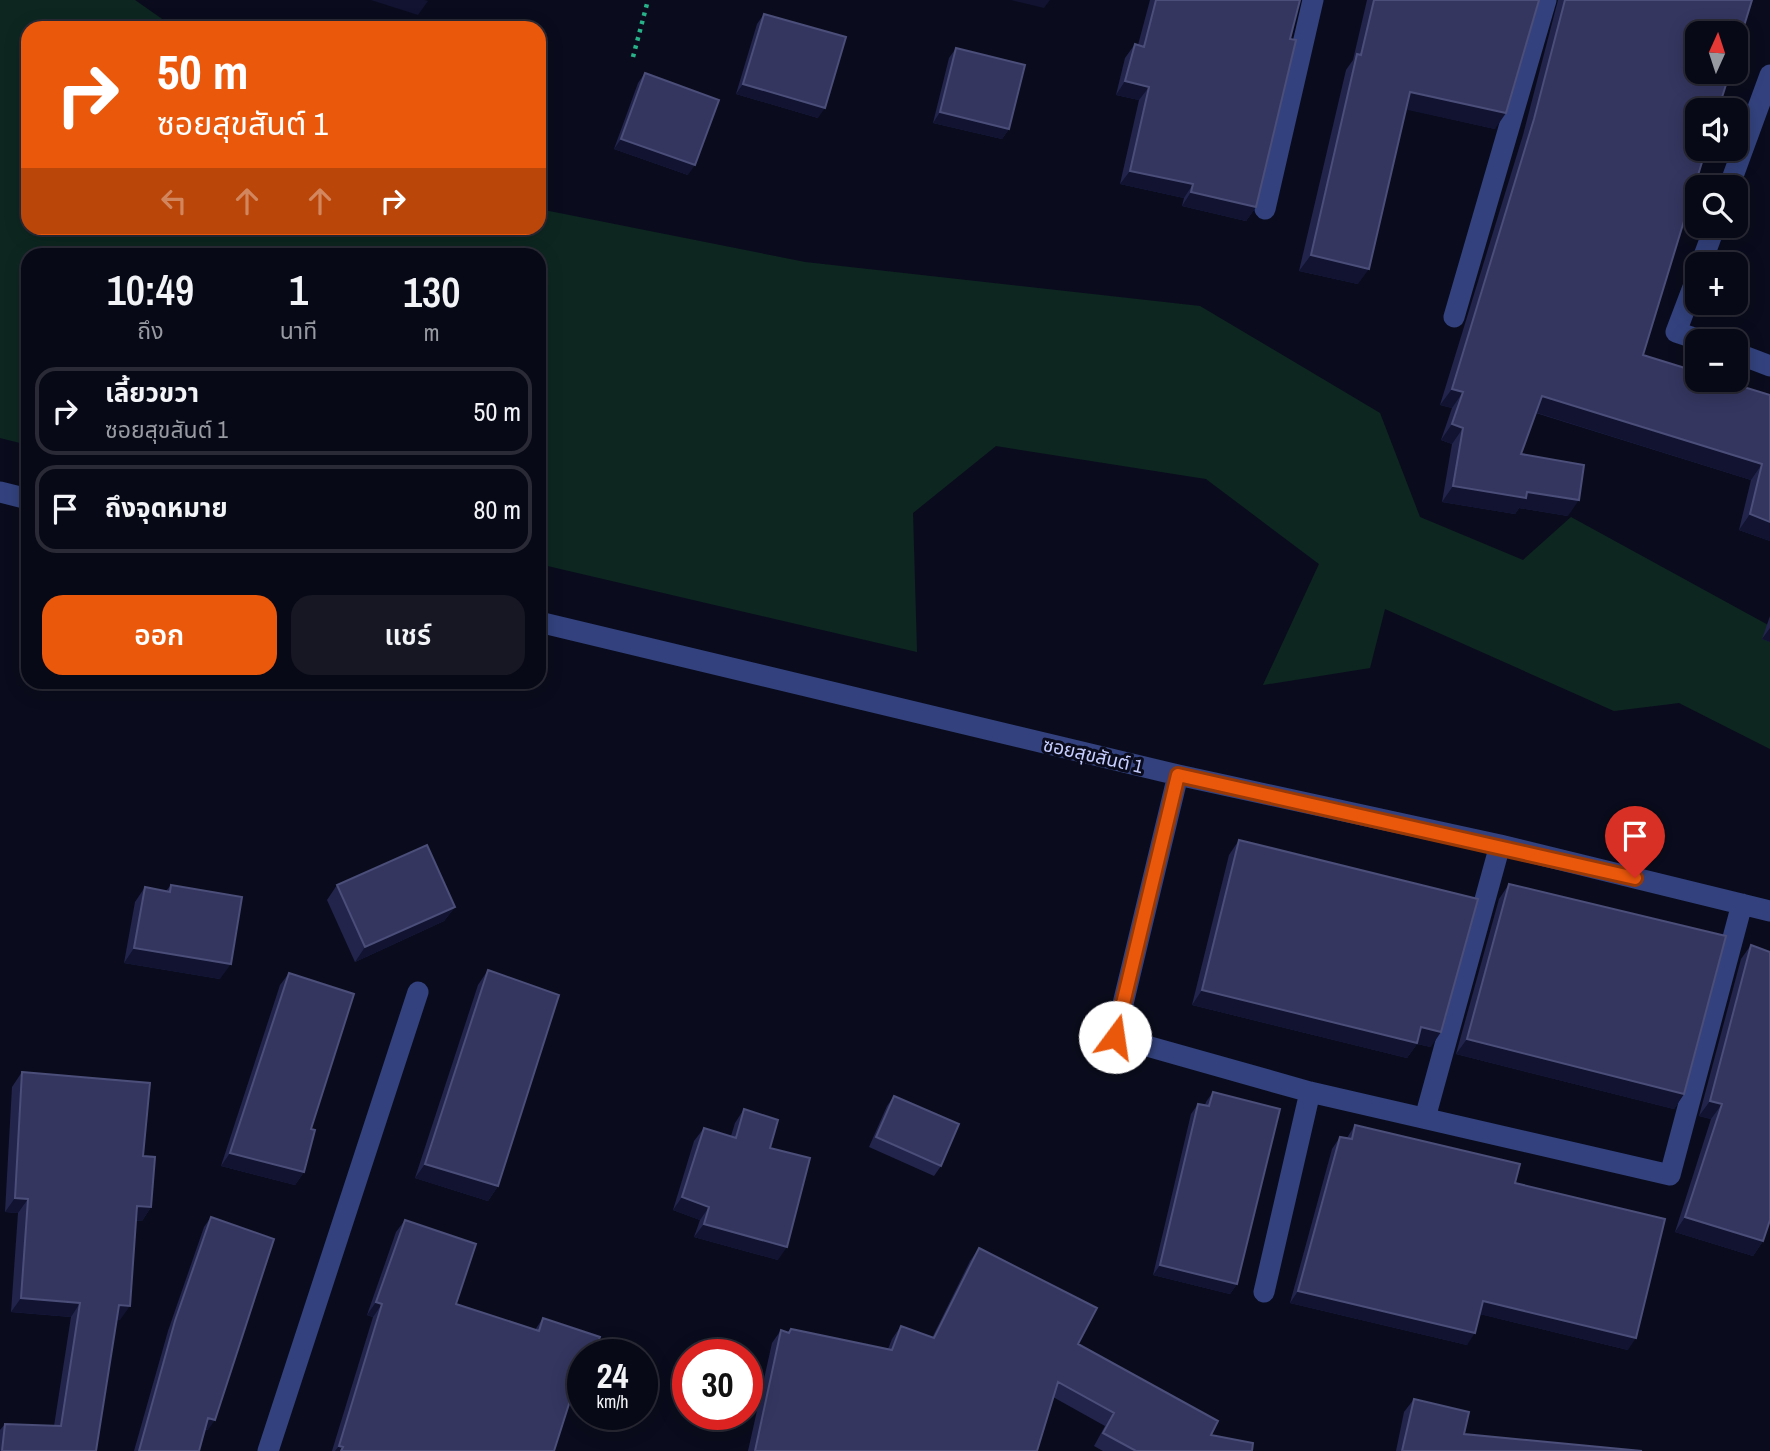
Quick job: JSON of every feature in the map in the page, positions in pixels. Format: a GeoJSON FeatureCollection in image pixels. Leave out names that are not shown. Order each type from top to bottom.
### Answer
{"type":"FeatureCollection","features":[{"type":"Feature","properties":{"kind":"street"},"geometry":{"type":"LineString","coordinates":[[1265,209],[1313,0]]}},
{"type":"Feature","properties":{"kind":"street"},"geometry":{"type":"LineString","coordinates":[[1454,317],[1546,0]]}},
{"type":"Feature","properties":{"kind":"street"},"geometry":{"type":"LineString","coordinates":[[1733,175],[1770,75]]}},
{"type":"Feature","properties":{"kind":"street"},"geometry":{"type":"LineString","coordinates":[[1685,308],[1676,332],[1685,335]]}},
{"type":"Feature","properties":{"kind":"street"},"geometry":{"type":"LineString","coordinates":[[1748,358],[1770,366]]}},
{"type":"Feature","properties":{"kind":"street"},"geometry":{"type":"LineString","coordinates":[[0,492],[21,497]]}},
{"type":"Feature","properties":{"kind":"street","name":"ซอยสุขสันต์ 1"},"geometry":{"type":"LineString","coordinates":[[546,624],[1178,775],[1500,845],[1770,911]]}},
{"type":"Feature","properties":{"kind":"street"},"geometry":{"type":"LineString","coordinates":[[1178,775],[1115,1037],[1310,1092],[1670,1175],[1742,904]]}},
{"type":"Feature","properties":{"kind":"street"},"geometry":{"type":"LineString","coordinates":[[1425,1118],[1500,845]]}},
{"type":"Feature","properties":{"kind":"street"},"geometry":{"type":"LineString","coordinates":[[268,1451],[418,992]]}},
{"type":"Feature","properties":{"kind":"street"},"geometry":{"type":"LineString","coordinates":[[1264,1292],[1310,1092]]}},
{"type":"Feature","properties":{"kind":"path"},"geometry":{"type":"LineString","coordinates":[[633,57],[648,0]]}},
{"type":"Feature","properties":{"kind":"green space"},"geometry":{"type":"Polygon","coordinates":[[[0,0],[135,0],[165,21],[21,21],[21,235],[546,235],[546,210],[805,262],[1200,306],[1380,413],[1420,517],[1523,560],[1571,517],[1770,626],[1770,749],[1679,703],[1614,711],[1385,609],[1370,668],[1263,685],[1319,564],[1206,479],[996,446],[913,513],[917,652],[546,566],[546,248],[21,248],[21,443],[0,438],[0,0]]]}},
{"type":"Feature","properties":{"kind":"building"},"geometry":{"type":"Polygon","coordinates":[[[1156,0],[1300,0],[1290,39],[1296,40],[1256,207],[1191,192],[1193,184],[1130,171],[1149,87],[1125,81],[1135,44],[1144,47],[1156,0]]]}},
{"type":"Feature","properties":{"kind":"building"},"geometry":{"type":"Polygon","coordinates":[[[1374,0],[1539,0],[1506,113],[1410,92],[1369,269],[1311,255],[1357,54],[1361,55],[1374,0]]]}},
{"type":"Feature","properties":{"kind":"building"},"geometry":{"type":"Polygon","coordinates":[[[1565,0],[1752,0],[1746,21],[1685,21],[1685,84],[1726,84],[1722,98],[1685,98],[1685,161],[1702,161],[1698,175],[1685,175],[1685,218],[1643,355],[1685,368],[1685,392],[1748,392],[1748,388],[1770,395],[1770,522],[1750,514],[1762,464],[1542,396],[1521,454],[1584,465],[1579,500],[1527,492],[1526,498],[1453,486],[1463,428],[1452,424],[1463,392],[1452,389],[1534,119],[1565,0]]]}},
{"type":"Feature","properties":{"kind":"building"},"geometry":{"type":"Polygon","coordinates":[[[764,14],[846,37],[825,108],[743,84],[764,14]]]}},
{"type":"Feature","properties":{"kind":"building"},"geometry":{"type":"Polygon","coordinates":[[[956,48],[1025,65],[1009,129],[940,112],[956,48]]]}},
{"type":"Feature","properties":{"kind":"building"},"geometry":{"type":"Polygon","coordinates":[[[645,73],[719,100],[695,165],[621,139],[645,73]]]}},
{"type":"Feature","properties":{"kind":"building"},"geometry":{"type":"Polygon","coordinates":[[[1239,840],[1478,899],[1441,1032],[1421,1027],[1417,1043],[1202,990],[1239,840]]]}},
{"type":"Feature","properties":{"kind":"building"},"geometry":{"type":"Polygon","coordinates":[[[427,845],[455,907],[365,947],[337,885],[427,845]]]}},
{"type":"Feature","properties":{"kind":"building"},"geometry":{"type":"Polygon","coordinates":[[[1509,884],[1726,936],[1684,1094],[1467,1039],[1509,884]]]}},
{"type":"Feature","properties":{"kind":"building"},"geometry":{"type":"Polygon","coordinates":[[[171,885],[242,897],[231,964],[134,948],[145,887],[170,892],[171,885]]]}},
{"type":"Feature","properties":{"kind":"building"},"geometry":{"type":"Polygon","coordinates":[[[1751,945],[1770,952],[1770,1220],[1763,1241],[1685,1217],[1722,1104],[1710,1101],[1751,945]]]}},
{"type":"Feature","properties":{"kind":"building"},"geometry":{"type":"Polygon","coordinates":[[[488,970],[559,995],[498,1186],[425,1164],[488,970]]]}},
{"type":"Feature","properties":{"kind":"building"},"geometry":{"type":"Polygon","coordinates":[[[289,973],[354,994],[311,1129],[315,1130],[304,1172],[230,1153],[289,973]]]}},
{"type":"Feature","properties":{"kind":"building"},"geometry":{"type":"Polygon","coordinates":[[[22,1072],[150,1083],[143,1156],[155,1157],[151,1207],[137,1206],[130,1306],[119,1305],[96,1451],[2,1451],[5,1424],[61,1426],[80,1303],[21,1298],[28,1199],[15,1198],[22,1072]]]}},
{"type":"Feature","properties":{"kind":"building"},"geometry":{"type":"Polygon","coordinates":[[[1213,1092],[1280,1109],[1237,1284],[1160,1265],[1198,1104],[1209,1106],[1213,1092]]]}},
{"type":"Feature","properties":{"kind":"building"},"geometry":{"type":"Polygon","coordinates":[[[894,1096],[959,1124],[941,1166],[876,1137],[894,1096]]]}},
{"type":"Feature","properties":{"kind":"building"},"geometry":{"type":"Polygon","coordinates":[[[744,1109],[778,1120],[770,1148],[810,1158],[787,1247],[704,1224],[709,1207],[682,1197],[704,1128],[736,1138],[744,1109]]]}},
{"type":"Feature","properties":{"kind":"building"},"geometry":{"type":"Polygon","coordinates":[[[1355,1125],[1520,1164],[1515,1183],[1665,1219],[1636,1338],[1483,1301],[1475,1333],[1298,1291],[1340,1137],[1352,1139],[1355,1125]]]}},
{"type":"Feature","properties":{"kind":"building"},"geometry":{"type":"Polygon","coordinates":[[[211,1217],[274,1239],[215,1420],[208,1418],[199,1451],[139,1451],[175,1321],[211,1217]]]}},
{"type":"Feature","properties":{"kind":"building"},"geometry":{"type":"Polygon","coordinates":[[[405,1220],[476,1244],[456,1304],[539,1331],[543,1318],[600,1337],[567,1339],[567,1410],[554,1451],[341,1451],[343,1447],[339,1446],[382,1304],[376,1302],[405,1220]]]}},
{"type":"Feature","properties":{"kind":"building"},"geometry":{"type":"Polygon","coordinates":[[[979,1248],[1097,1308],[1078,1344],[1218,1421],[1211,1435],[1253,1443],[1252,1451],[1136,1451],[1103,1433],[1114,1413],[1058,1382],[1037,1451],[755,1451],[760,1430],[763,1430],[763,1414],[781,1330],[789,1333],[791,1329],[892,1350],[901,1326],[934,1338],[979,1248]]]}},
{"type":"Feature","properties":{"kind":"building"},"geometry":{"type":"Polygon","coordinates":[[[1414,1399],[1469,1412],[1464,1434],[1642,1451],[1402,1451],[1414,1399]]]}},
{"type":"Feature","properties":{"kind":"route"},"geometry":{"type":"LineString","coordinates":[[1115,1037],[1178,775],[1500,845],[1635,878]]}}]}
